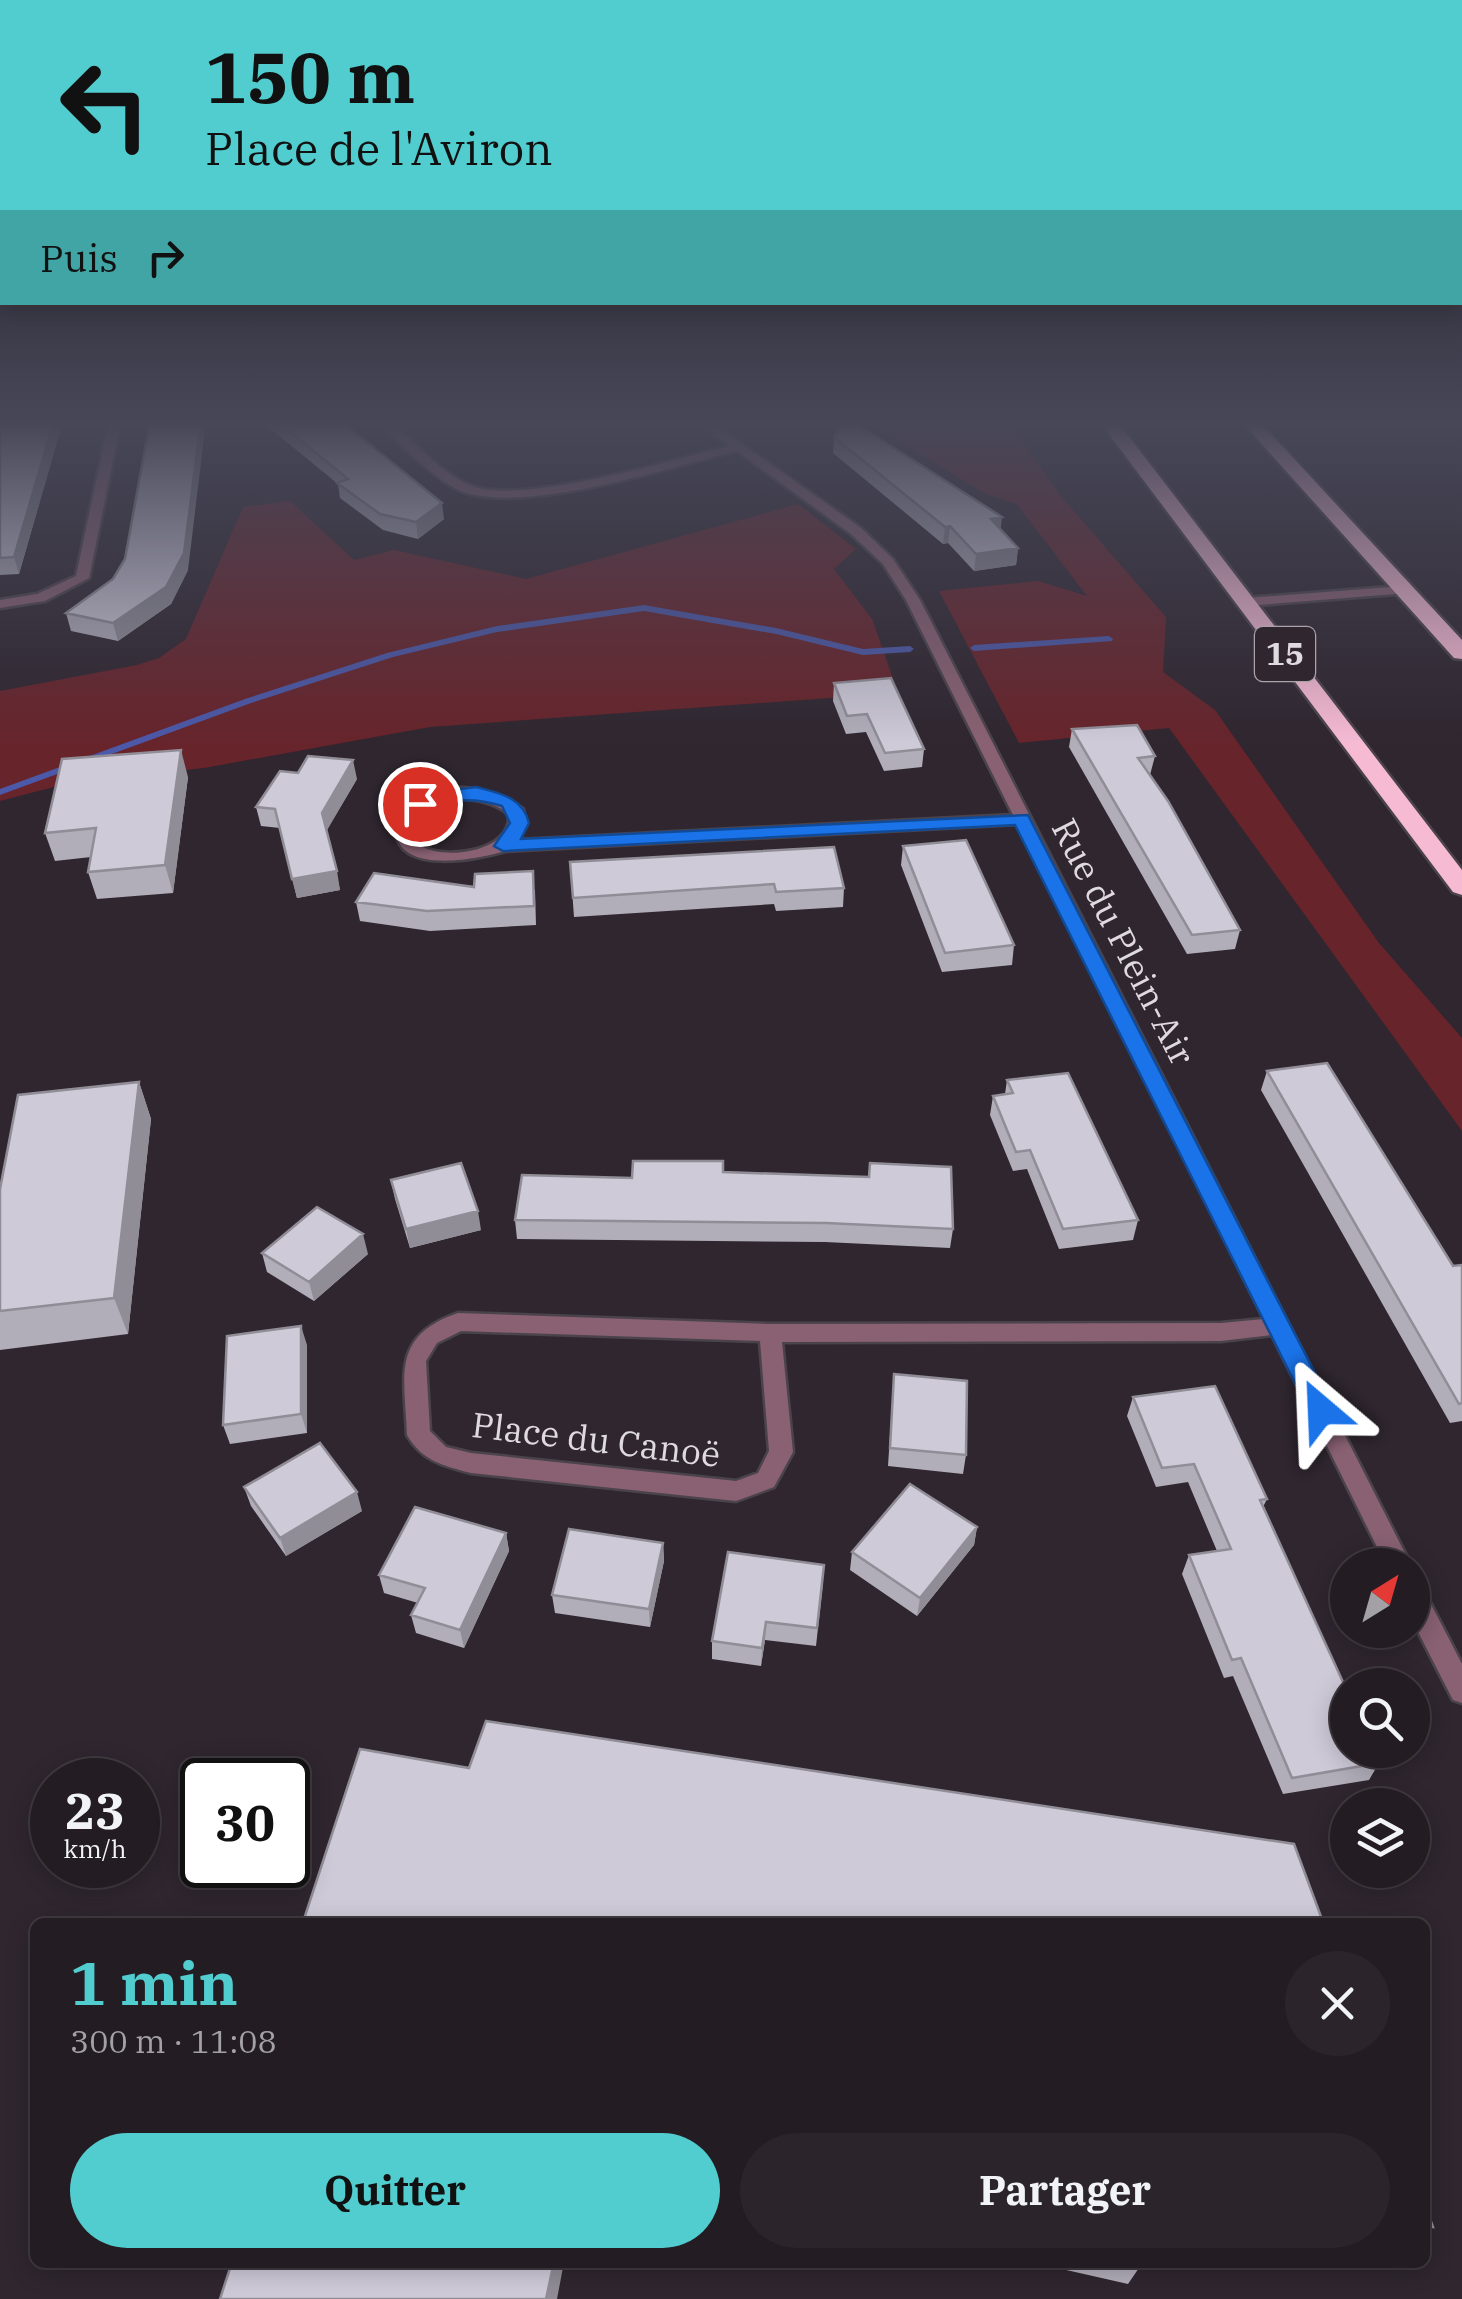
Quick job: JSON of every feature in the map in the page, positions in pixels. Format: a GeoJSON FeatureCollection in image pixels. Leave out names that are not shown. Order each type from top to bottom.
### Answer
{"type":"FeatureCollection","features":[{"type":"Feature","properties":{"kind":"highway","name":"15"},"geometry":{"type":"LineString","coordinates":[[1190,528],[1462,887]]}},
{"type":"Feature","properties":{"kind":"highway"},"geometry":{"type":"LineString","coordinates":[[1348,528],[1462,653]]}},
{"type":"Feature","properties":{"kind":"street"},"geometry":{"type":"LineString","coordinates":[[0,604],[40,598],[82,578],[92,528]]}},
{"type":"Feature","properties":{"kind":"street","name":"Rue du Plein-Air"},"geometry":{"type":"LineString","coordinates":[[851,528],[888,562],[913,600],[1390,1548]]}},
{"type":"Feature","properties":{"kind":"street"},"geometry":{"type":"LineString","coordinates":[[1246,602],[1404,590]]}},
{"type":"Feature","properties":{"kind":"street"},"geometry":{"type":"LineString","coordinates":[[503,846],[515,835],[520,823],[517,812],[494,796],[476,792],[437,796],[409,814],[403,825],[413,847],[446,858],[467,858],[503,846],[1021,819]]}},
{"type":"Feature","properties":{"kind":"street","name":"Place du Canoë"},"geometry":{"type":"LineString","coordinates":[[770,1333],[781,1452],[766,1480],[736,1491],[471,1463],[439,1455],[420,1435],[416,1360],[430,1336],[458,1322],[770,1333],[1221,1332],[1279,1326]]}},
{"type":"Feature","properties":{"kind":"street"},"geometry":{"type":"LineString","coordinates":[[1430,1628],[1462,1692]]}},
{"type":"Feature","properties":{"kind":"shaded area"},"geometry":{"type":"Polygon","coordinates":[[[234,528],[320,528],[354,560],[394,550],[526,579],[710,528],[829,528],[856,549],[834,569],[872,619],[898,693],[430,727],[204,768],[73,782],[0,801],[0,691],[137,665],[159,658],[186,639],[234,528]]]}},
{"type":"Feature","properties":{"kind":"shaded area"},"geometry":{"type":"Polygon","coordinates":[[[1035,528],[1089,528],[1166,617],[1163,672],[1215,710],[1379,943],[1462,1038],[1462,1131],[1169,728],[1019,743],[939,591],[1038,581],[1087,596],[1035,528]]]}},
{"type":"Feature","properties":{"kind":"building"},"geometry":{"type":"Polygon","coordinates":[[[0,528],[22,528],[14,557],[0,558],[0,528]]]}},
{"type":"Feature","properties":{"kind":"building"},"geometry":{"type":"Polygon","coordinates":[[[131,528],[187,528],[184,553],[166,587],[113,623],[66,613],[113,579],[125,559],[131,528]]]}},
{"type":"Feature","properties":{"kind":"building"},"geometry":{"type":"Polygon","coordinates":[[[952,528],[1000,528],[1018,548],[976,554],[952,528]]]}},
{"type":"Feature","properties":{"kind":"building"},"geometry":{"type":"Polygon","coordinates":[[[891,678],[924,749],[885,753],[867,714],[847,716],[834,683],[891,678]]]}},
{"type":"Feature","properties":{"kind":"building"},"geometry":{"type":"Polygon","coordinates":[[[1137,725],[1155,756],[1138,758],[1168,801],[1240,930],[1192,935],[1072,729],[1137,725]]]}},
{"type":"Feature","properties":{"kind":"building"},"geometry":{"type":"Polygon","coordinates":[[[181,750],[165,865],[88,872],[96,828],[45,833],[62,759],[181,750]]]}},
{"type":"Feature","properties":{"kind":"building"},"geometry":{"type":"Polygon","coordinates":[[[308,756],[353,760],[322,813],[337,871],[292,879],[275,809],[256,807],[280,771],[298,773],[308,756]]]}},
{"type":"Feature","properties":{"kind":"building"},"geometry":{"type":"Polygon","coordinates":[[[966,840],[1014,945],[945,953],[903,846],[966,840]]]}},
{"type":"Feature","properties":{"kind":"building"},"geometry":{"type":"Polygon","coordinates":[[[834,847],[844,888],[776,892],[774,884],[573,898],[570,862],[834,847]]]}},
{"type":"Feature","properties":{"kind":"building"},"geometry":{"type":"Polygon","coordinates":[[[533,871],[534,906],[427,911],[356,902],[374,873],[474,887],[475,874],[533,871]]]}},
{"type":"Feature","properties":{"kind":"building"},"geometry":{"type":"Polygon","coordinates":[[[1327,1063],[1453,1266],[1462,1267],[1462,1403],[1459,1404],[1267,1071],[1327,1063]]]}},
{"type":"Feature","properties":{"kind":"building"},"geometry":{"type":"Polygon","coordinates":[[[1068,1073],[1138,1220],[1063,1229],[1030,1150],[1016,1152],[993,1096],[1013,1093],[1007,1080],[1068,1073]]]}},
{"type":"Feature","properties":{"kind":"building"},"geometry":{"type":"Polygon","coordinates":[[[139,1082],[114,1298],[0,1311],[0,1189],[18,1095],[139,1082]]]}},
{"type":"Feature","properties":{"kind":"building"},"geometry":{"type":"Polygon","coordinates":[[[633,1161],[723,1161],[723,1172],[869,1177],[870,1163],[951,1167],[953,1229],[826,1223],[515,1220],[522,1175],[632,1178],[633,1161]]]}},
{"type":"Feature","properties":{"kind":"building"},"geometry":{"type":"Polygon","coordinates":[[[461,1163],[478,1211],[406,1229],[391,1180],[461,1163]]]}},
{"type":"Feature","properties":{"kind":"building"},"geometry":{"type":"Polygon","coordinates":[[[317,1207],[363,1234],[309,1282],[262,1253],[317,1207]]]}},
{"type":"Feature","properties":{"kind":"building"},"geometry":{"type":"Polygon","coordinates":[[[301,1326],[301,1414],[223,1425],[227,1336],[301,1326]]]}},
{"type":"Feature","properties":{"kind":"building"},"geometry":{"type":"Polygon","coordinates":[[[894,1374],[967,1381],[966,1455],[890,1448],[894,1374]]]}},
{"type":"Feature","properties":{"kind":"building"},"geometry":{"type":"Polygon","coordinates":[[[1215,1386],[1267,1499],[1260,1500],[1337,1668],[1330,1668],[1330,1768],[1350,1768],[1292,1778],[1241,1658],[1232,1660],[1189,1555],[1231,1549],[1194,1464],[1162,1468],[1133,1397],[1215,1386]]]}},
{"type":"Feature","properties":{"kind":"building"},"geometry":{"type":"Polygon","coordinates":[[[320,1443],[357,1492],[280,1538],[244,1487],[320,1443]]]}},
{"type":"Feature","properties":{"kind":"building"},"geometry":{"type":"Polygon","coordinates":[[[910,1484],[977,1527],[920,1598],[852,1552],[910,1484]]]}},
{"type":"Feature","properties":{"kind":"building"},"geometry":{"type":"Polygon","coordinates":[[[415,1507],[506,1533],[460,1630],[411,1615],[425,1588],[379,1575],[415,1507]]]}},
{"type":"Feature","properties":{"kind":"building"},"geometry":{"type":"Polygon","coordinates":[[[569,1529],[663,1543],[649,1609],[552,1595],[569,1529]]]}},
{"type":"Feature","properties":{"kind":"building"},"geometry":{"type":"Polygon","coordinates":[[[728,1552],[824,1565],[817,1628],[766,1622],[762,1648],[712,1641],[728,1552]]]}},
{"type":"Feature","properties":{"kind":"building"},"geometry":{"type":"Polygon","coordinates":[[[486,1721],[1294,1844],[1322,1918],[304,1918],[360,1749],[469,1768],[486,1721]]]}},
{"type":"Feature","properties":{"kind":"building"},"geometry":{"type":"Polygon","coordinates":[[[230,2268],[553,2268],[546,2299],[220,2299],[230,2268]]]}},
{"type":"Feature","properties":{"kind":"waterway"},"geometry":{"type":"LineString","coordinates":[[0,792],[248,701],[390,655],[497,629],[644,608],[776,631],[863,652],[910,649]]}},
{"type":"Feature","properties":{"kind":"waterway"},"geometry":{"type":"LineString","coordinates":[[974,648],[1109,639]]}},
{"type":"Feature","properties":{"kind":"route"},"geometry":{"type":"LineString","coordinates":[[420,804],[456,792],[476,792],[508,802],[520,823],[515,835],[503,846],[1021,819],[1321,1410]]}}]}
